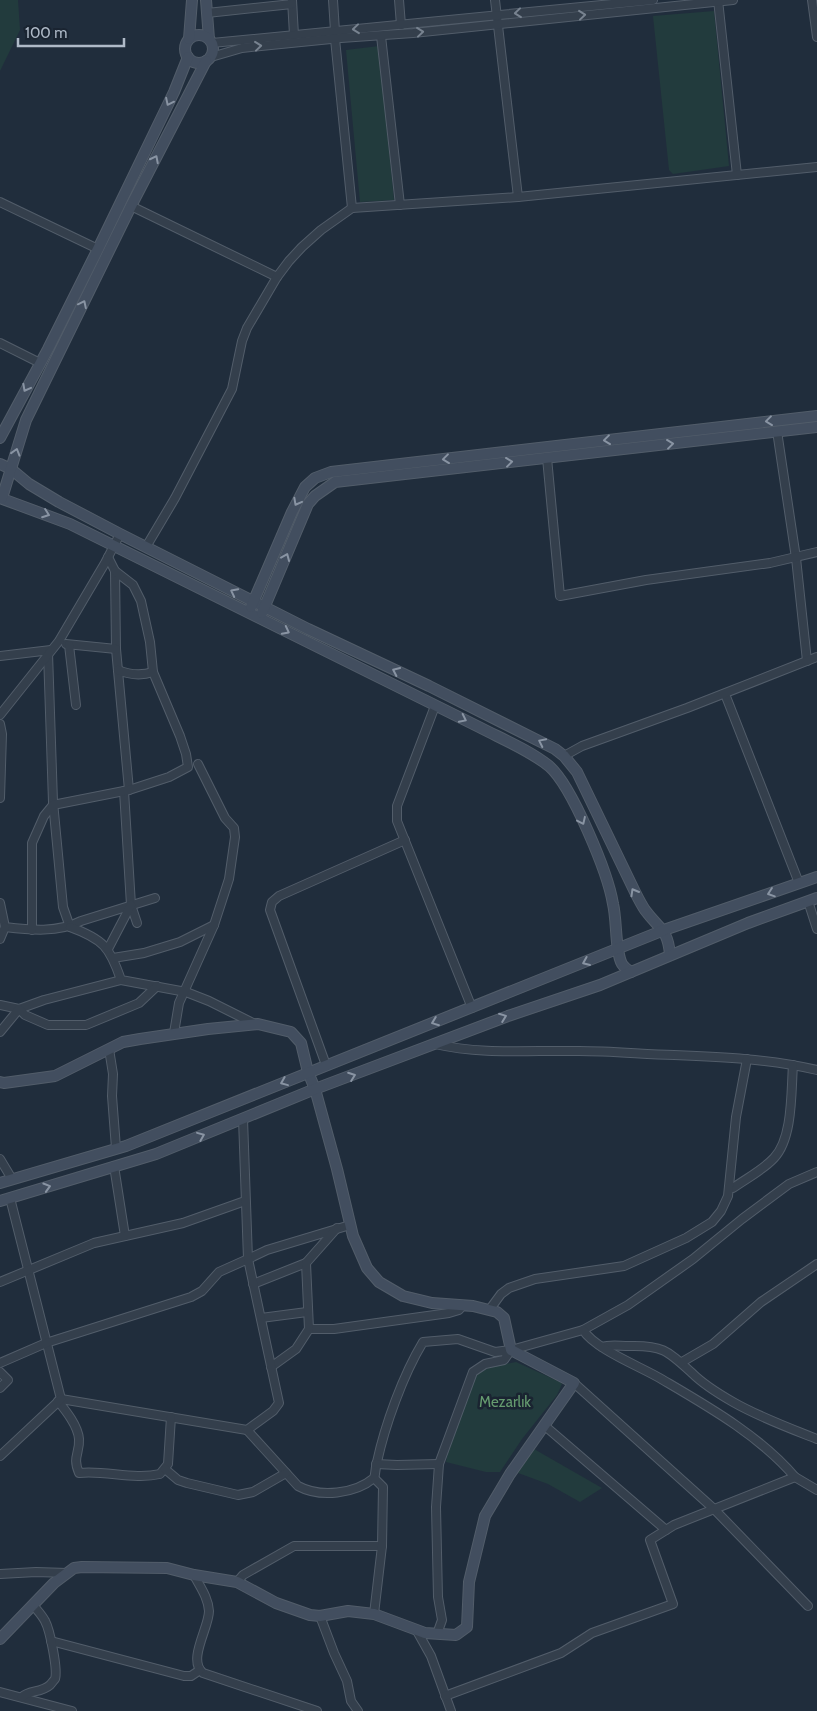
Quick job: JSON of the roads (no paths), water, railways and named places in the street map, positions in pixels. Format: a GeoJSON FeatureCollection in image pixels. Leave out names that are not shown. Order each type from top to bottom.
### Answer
{"type":"FeatureCollection","features":[{"type":"Feature","properties":{"kind":"street"},"geometry":{"type":"LineString","coordinates":[[0,438],[98,249],[174,92],[188,57],[185,47],[189,39],[192,0]]}},
{"type":"Feature","properties":{"kind":"street"},"geometry":{"type":"LineString","coordinates":[[206,0],[210,41],[213,50],[131,206],[26,420],[1,498],[62,521],[540,759],[567,788],[606,876],[614,904],[618,949],[622,965],[631,972]]}},
{"type":"Feature","properties":{"kind":"street"},"geometry":{"type":"LineString","coordinates":[[333,0],[352,208]]}},
{"type":"Feature","properties":{"kind":"street"},"geometry":{"type":"LineString","coordinates":[[399,0],[401,25]]}},
{"type":"Feature","properties":{"kind":"street"},"geometry":{"type":"LineString","coordinates":[[495,0],[518,197]]}},
{"type":"Feature","properties":{"kind":"street"},"geometry":{"type":"LineString","coordinates":[[189,39],[197,35],[210,41],[294,35],[381,36],[498,19],[653,0]]}},
{"type":"Feature","properties":{"kind":"street"},"geometry":{"type":"LineString","coordinates":[[188,57],[198,63],[242,48],[401,25],[733,0]]}},
{"type":"Feature","properties":{"kind":"street"},"geometry":{"type":"LineString","coordinates":[[812,0],[817,37]]}},
{"type":"Feature","properties":{"kind":"street"},"geometry":{"type":"LineString","coordinates":[[718,1],[737,175]]}},
{"type":"Feature","properties":{"kind":"street"},"geometry":{"type":"LineString","coordinates":[[207,13],[292,2],[294,35]]}},
{"type":"Feature","properties":{"kind":"street"},"geometry":{"type":"LineString","coordinates":[[381,36],[400,204]]}},
{"type":"Feature","properties":{"kind":"street"},"geometry":{"type":"LineString","coordinates":[[146,547],[175,498],[232,389],[245,335],[277,276],[302,247],[321,230],[352,208],[518,197],[817,167]]}},
{"type":"Feature","properties":{"kind":"street"},"geometry":{"type":"LineString","coordinates":[[0,202],[98,249]]}},
{"type":"Feature","properties":{"kind":"street"},"geometry":{"type":"LineString","coordinates":[[131,206],[277,276]]}},
{"type":"Feature","properties":{"kind":"street"},"geometry":{"type":"LineString","coordinates":[[0,343],[40,363]]}},
{"type":"Feature","properties":{"kind":"street"},"geometry":{"type":"LineString","coordinates":[[248,612],[305,487],[315,478],[331,472],[817,416]]}},
{"type":"Feature","properties":{"kind":"street"},"geometry":{"type":"LineString","coordinates":[[260,618],[308,504],[315,496],[335,482],[817,427]]}},
{"type":"Feature","properties":{"kind":"street"},"geometry":{"type":"LineString","coordinates":[[777,431],[796,558],[807,661]]}},
{"type":"Feature","properties":{"kind":"street"},"geometry":{"type":"LineString","coordinates":[[547,458],[560,596],[646,580],[770,563],[817,552]]}},
{"type":"Feature","properties":{"kind":"street"},"geometry":{"type":"LineString","coordinates":[[0,464],[59,502],[120,534],[264,608],[546,743],[564,756],[584,784],[634,892],[646,910],[664,930],[670,955]]}},
{"type":"Feature","properties":{"kind":"street"},"geometry":{"type":"LineString","coordinates":[[0,715],[52,649],[120,534]]}},
{"type":"Feature","properties":{"kind":"street"},"geometry":{"type":"LineString","coordinates":[[32,930],[32,843],[44,816],[53,805],[127,791],[169,777],[188,767],[180,736],[153,672],[150,642],[141,600],[133,586],[115,571],[108,557]]}},
{"type":"Feature","properties":{"kind":"street"},"geometry":{"type":"LineString","coordinates":[[115,571],[116,649],[127,791],[132,905],[137,923]]}},
{"type":"Feature","properties":{"kind":"street"},"geometry":{"type":"LineString","coordinates":[[0,656],[69,645],[116,649]]}},
{"type":"Feature","properties":{"kind":"street"},"geometry":{"type":"LineString","coordinates":[[69,645],[76,705]]}},
{"type":"Feature","properties":{"kind":"street"},"geometry":{"type":"LineString","coordinates":[[52,649],[53,805],[63,907],[70,927]]}},
{"type":"Feature","properties":{"kind":"street"},"geometry":{"type":"LineString","coordinates":[[564,756],[582,746],[724,694],[817,657]]}},
{"type":"Feature","properties":{"kind":"street"},"geometry":{"type":"LineString","coordinates":[[118,670],[127,674],[137,675],[153,672]]}},
{"type":"Feature","properties":{"kind":"street"},"geometry":{"type":"LineString","coordinates":[[724,694],[799,884]]}},
{"type":"Feature","properties":{"kind":"street"},"geometry":{"type":"LineString","coordinates":[[435,706],[397,806],[397,821],[472,1008]]}},
{"type":"Feature","properties":{"kind":"street"},"geometry":{"type":"LineString","coordinates":[[0,724],[2,734],[0,798]]}},
{"type":"Feature","properties":{"kind":"street"},"geometry":{"type":"LineString","coordinates":[[174,1034],[179,1003],[186,992],[214,925],[229,879],[235,837],[234,828],[225,818],[198,764]]}},
{"type":"Feature","properties":{"kind":"street"},"geometry":{"type":"LineString","coordinates":[[326,1065],[270,910],[271,906],[279,896],[405,840]]}},
{"type":"Feature","properties":{"kind":"street"},"geometry":{"type":"LineString","coordinates":[[32,873],[41,872]]}},
{"type":"Feature","properties":{"kind":"street"},"geometry":{"type":"LineString","coordinates":[[0,1183],[116,1148],[472,1008],[664,930],[817,877]]}},
{"type":"Feature","properties":{"kind":"street"},"geometry":{"type":"LineString","coordinates":[[5,927],[32,930],[70,927],[81,921],[155,898]]}},
{"type":"Feature","properties":{"kind":"street"},"geometry":{"type":"LineString","coordinates":[[171,1416],[168,1460],[165,1469],[160,1474],[145,1476],[79,1473],[75,1459],[79,1436],[59,1400],[28,1270],[5,1199],[156,1154],[315,1089],[508,1016],[600,985],[748,923],[812,900],[817,929]]}},
{"type":"Feature","properties":{"kind":"street"},"geometry":{"type":"LineString","coordinates":[[0,903],[5,927],[0,940]]}},
{"type":"Feature","properties":{"kind":"street"},"geometry":{"type":"LineString","coordinates":[[108,949],[132,905]]}},
{"type":"Feature","properties":{"kind":"street"},"geometry":{"type":"LineString","coordinates":[[113,958],[144,953],[180,942],[214,925]]}},
{"type":"Feature","properties":{"kind":"street"},"geometry":{"type":"LineString","coordinates":[[70,927],[86,933],[108,949],[121,980]]}},
{"type":"Feature","properties":{"kind":"street"},"geometry":{"type":"LineString","coordinates":[[0,1032],[19,1009],[44,1000],[121,980],[186,992],[209,1001],[256,1025]]}},
{"type":"Feature","properties":{"kind":"street"},"geometry":{"type":"LineString","coordinates":[[0,1005],[19,1009],[25,1015],[48,1025],[86,1025],[140,1003],[157,986]]}},
{"type":"Feature","properties":{"kind":"street"},"geometry":{"type":"LineString","coordinates":[[0,1082],[55,1076],[123,1042],[208,1028],[256,1025],[291,1032],[301,1043],[337,1170],[350,1225],[367,1268],[379,1282],[403,1296],[432,1303],[463,1305],[490,1310],[497,1312],[504,1318],[511,1350],[504,1360],[485,1364],[473,1372],[439,1464],[436,1507],[438,1588],[442,1620],[437,1634]]}},
{"type":"Feature","properties":{"kind":"street"},"geometry":{"type":"LineString","coordinates":[[435,1044],[456,1049],[487,1051],[580,1051],[768,1060],[817,1070]]}},
{"type":"Feature","properties":{"kind":"street"},"geometry":{"type":"LineString","coordinates":[[108,1049],[113,1074],[112,1096],[116,1148]]}},
{"type":"Feature","properties":{"kind":"street"},"geometry":{"type":"LineString","coordinates":[[490,1310],[501,1294],[509,1288],[535,1279],[624,1266],[686,1238],[712,1222],[726,1201],[729,1188],[736,1117],[747,1059]]}},
{"type":"Feature","properties":{"kind":"street"},"geometry":{"type":"LineString","coordinates":[[729,1188],[733,1188],[767,1164],[781,1148],[786,1137],[793,1065]]}},
{"type":"Feature","properties":{"kind":"street"},"geometry":{"type":"LineString","coordinates":[[242,1119],[248,1259],[279,1403],[273,1411],[247,1430]]}},
{"type":"Feature","properties":{"kind":"street"},"geometry":{"type":"LineString","coordinates":[[0,1160],[12,1179]]}},
{"type":"Feature","properties":{"kind":"street"},"geometry":{"type":"LineString","coordinates":[[114,1166],[125,1236]]}},
{"type":"Feature","properties":{"kind":"street"},"geometry":{"type":"LineString","coordinates":[[59,1400],[171,1416],[247,1430],[292,1481],[302,1488],[322,1493],[350,1490],[374,1478],[376,1464],[394,1407],[413,1359],[423,1342],[458,1339],[495,1352],[511,1350],[583,1330],[628,1305],[693,1259],[789,1184],[817,1172]]}},
{"type":"Feature","properties":{"kind":"street"},"geometry":{"type":"LineString","coordinates":[[0,1282],[94,1243],[183,1223],[245,1201]]}},
{"type":"Feature","properties":{"kind":"street"},"geometry":{"type":"LineString","coordinates":[[0,1363],[46,1343],[113,1320],[191,1297],[202,1290],[219,1272],[267,1250],[350,1225]]}},
{"type":"Feature","properties":{"kind":"street"},"geometry":{"type":"LineString","coordinates":[[253,1284],[306,1263],[338,1228]]}},
{"type":"Feature","properties":{"kind":"street"},"geometry":{"type":"LineString","coordinates":[[271,1366],[296,1349],[309,1329],[306,1263]]}},
{"type":"Feature","properties":{"kind":"street"},"geometry":{"type":"LineString","coordinates":[[682,1362],[713,1344],[761,1302],[817,1264]]}},
{"type":"Feature","properties":{"kind":"street"},"geometry":{"type":"LineString","coordinates":[[309,1329],[334,1329],[449,1313],[460,1310],[463,1305]]}},
{"type":"Feature","properties":{"kind":"street"},"geometry":{"type":"LineString","coordinates":[[260,1318],[307,1312]]}},
{"type":"Feature","properties":{"kind":"street"},"geometry":{"type":"LineString","coordinates":[[583,1330],[602,1347],[663,1379],[730,1422],[776,1457],[794,1477],[817,1490]]}},
{"type":"Feature","properties":{"kind":"street"},"geometry":{"type":"LineString","coordinates":[[602,1347],[610,1345],[651,1346],[664,1351],[682,1362],[700,1380],[733,1402],[817,1438]]}},
{"type":"Feature","properties":{"kind":"street"},"geometry":{"type":"LineString","coordinates":[[511,1350],[574,1383],[714,1509],[808,1606]]}},
{"type":"Feature","properties":{"kind":"street"},"geometry":{"type":"LineString","coordinates":[[0,1372],[8,1380],[0,1388]]}},
{"type":"Feature","properties":{"kind":"street"},"geometry":{"type":"LineString","coordinates":[[0,1640],[54,1583],[74,1568],[82,1567],[167,1568],[194,1575],[237,1582],[276,1603],[310,1615],[320,1616],[348,1611],[374,1614],[417,1631],[456,1635],[468,1627],[469,1582],[485,1516],[510,1474],[574,1383]]}},
{"type":"Feature","properties":{"kind":"street"},"geometry":{"type":"LineString","coordinates":[[0,1456],[59,1400]]}},
{"type":"Feature","properties":{"kind":"street"},"geometry":{"type":"LineString","coordinates":[[545,1426],[666,1530]]}},
{"type":"Feature","properties":{"kind":"street"},"geometry":{"type":"LineString","coordinates":[[376,1464],[397,1466],[439,1464]]}},
{"type":"Feature","properties":{"kind":"street"},"geometry":{"type":"LineString","coordinates":[[165,1469],[178,1480],[238,1495],[253,1492],[286,1473]]}},
{"type":"Feature","properties":{"kind":"street"},"geometry":{"type":"LineString","coordinates":[[445,1696],[561,1653],[592,1633],[673,1604],[650,1540],[666,1530],[714,1509],[794,1477]]}},
{"type":"Feature","properties":{"kind":"street"},"geometry":{"type":"LineString","coordinates":[[374,1478],[383,1487],[382,1546],[374,1614]]}},
{"type":"Feature","properties":{"kind":"street"},"geometry":{"type":"LineString","coordinates":[[237,1582],[243,1575],[294,1546],[382,1546]]}},
{"type":"Feature","properties":{"kind":"street"},"geometry":{"type":"LineString","coordinates":[[0,1574],[36,1572],[67,1574]]}},
{"type":"Feature","properties":{"kind":"street"},"geometry":{"type":"LineString","coordinates":[[194,1575],[204,1593],[209,1612],[208,1623],[199,1647],[197,1664],[200,1670],[204,1673],[317,1711]]}},
{"type":"Feature","properties":{"kind":"street"},"geometry":{"type":"LineString","coordinates":[[22,1697],[27,1693],[45,1689],[54,1680],[56,1672],[51,1640],[45,1621],[33,1605]]}},
{"type":"Feature","properties":{"kind":"street"},"geometry":{"type":"LineString","coordinates":[[320,1616],[347,1681],[352,1701],[358,1711]]}},
{"type":"Feature","properties":{"kind":"street"},"geometry":{"type":"LineString","coordinates":[[417,1631],[431,1656],[449,1710]]}},
{"type":"Feature","properties":{"kind":"street"},"geometry":{"type":"LineString","coordinates":[[51,1640],[184,1676],[191,1676],[200,1670]]}},
{"type":"Feature","properties":{"kind":"street"},"geometry":{"type":"LineString","coordinates":[[0,1692],[72,1711]]}},
{"type":"Feature","properties":{"kind":"park label","name":"Mezarlık"},"geometry":{"type":"Point","coordinates":[505,1402]}}]}
